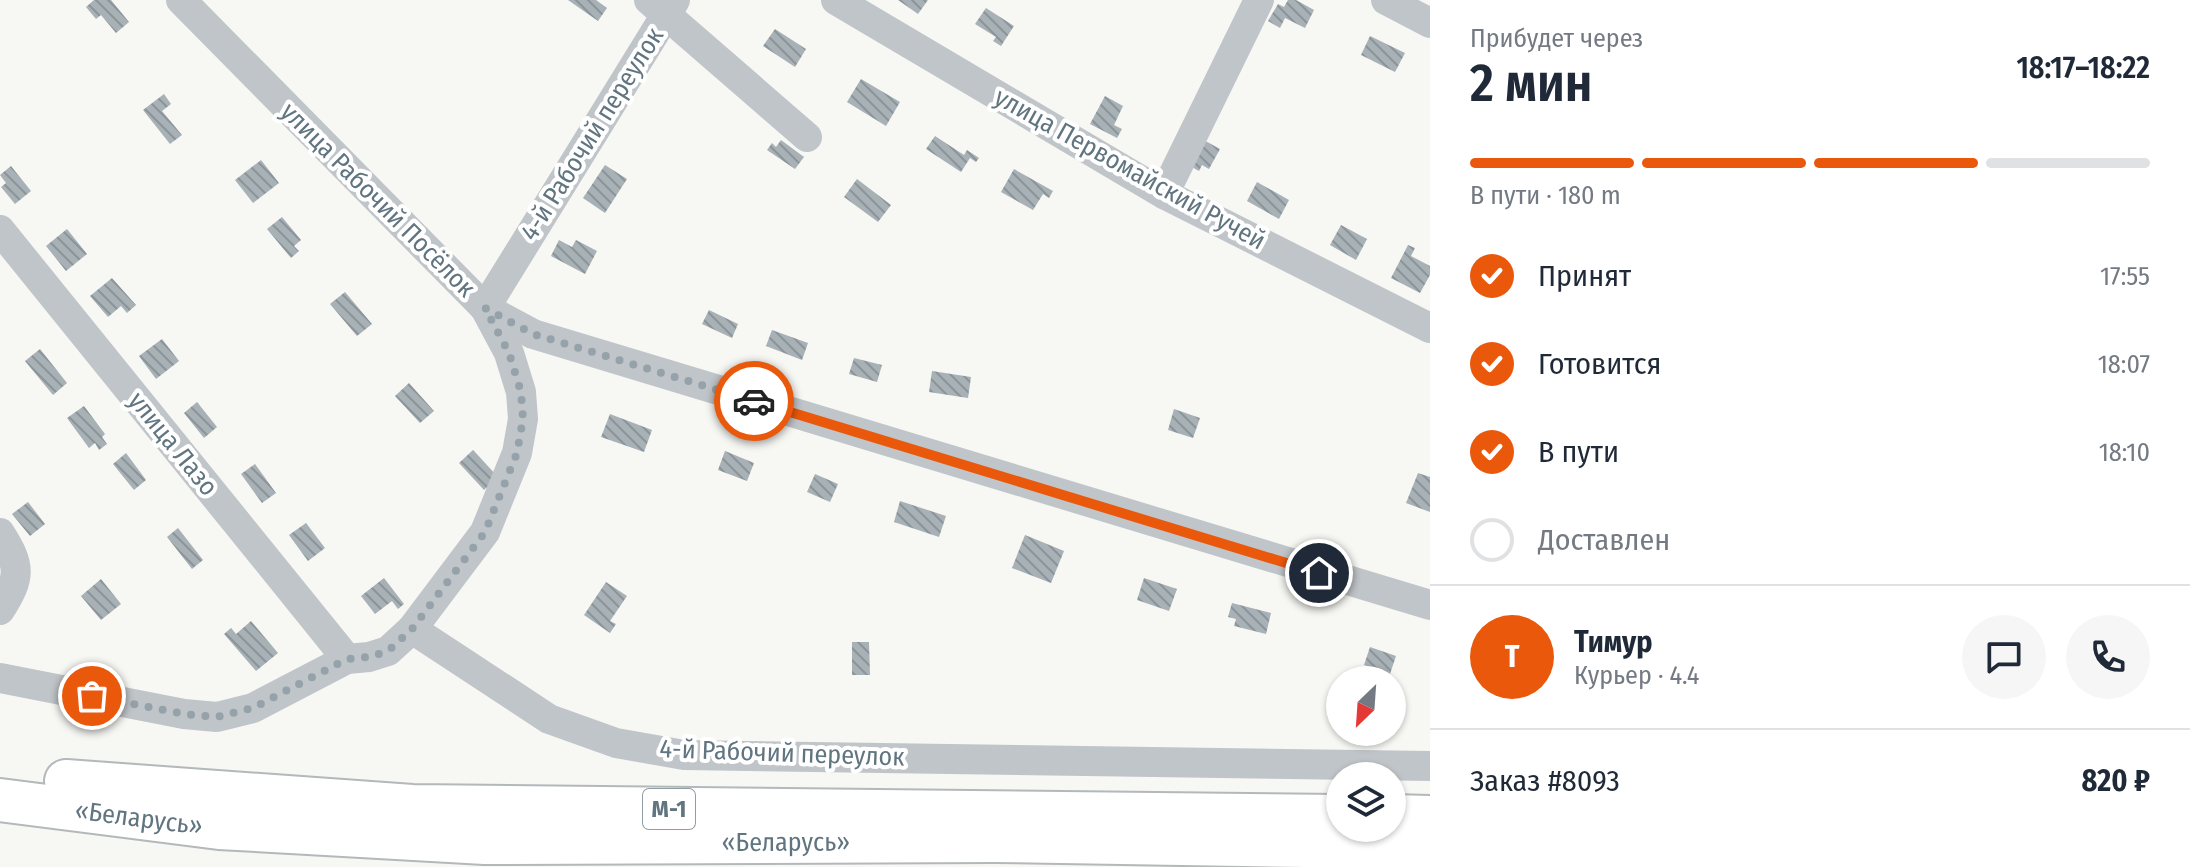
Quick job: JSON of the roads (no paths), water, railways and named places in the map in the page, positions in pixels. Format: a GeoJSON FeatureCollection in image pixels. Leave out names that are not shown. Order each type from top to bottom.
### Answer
{"type":"FeatureCollection","features":[{"type":"Feature","properties":{"kind":"highway","name":"«Беларусь»"},"geometry":{"type":"LineString","coordinates":[[0,773],[83,783],[412,806],[1326,816]]}},
{"type":"Feature","properties":{"kind":"highway","name":"«Беларусь»"},"geometry":{"type":"LineString","coordinates":[[0,800],[219,828],[485,843],[995,841],[1430,848]]}},
{"type":"Feature","properties":{"kind":"highway"},"geometry":{"type":"LineString","coordinates":[[1406,816],[1430,817]]}},
{"type":"Feature","properties":{"kind":"street","name":"улица Рабочий Посёлок"},"geometry":{"type":"LineString","coordinates":[[181,0],[485,308],[546,338],[1430,605]]}},
{"type":"Feature","properties":{"kind":"street","name":"улица Первомайский Ручей"},"geometry":{"type":"LineString","coordinates":[[836,0],[1164,194],[1430,328]]}},
{"type":"Feature","properties":{"kind":"street"},"geometry":{"type":"LineString","coordinates":[[1164,194],[1259,0]]}},
{"type":"Feature","properties":{"kind":"street"},"geometry":{"type":"LineString","coordinates":[[1386,0],[1430,23]]}},
{"type":"Feature","properties":{"kind":"street","name":"4-й Рабочий переулок"},"geometry":{"type":"LineString","coordinates":[[485,308],[663,5]]}},
{"type":"Feature","properties":{"kind":"street"},"geometry":{"type":"LineString","coordinates":[[663,5],[807,137]]}},
{"type":"Feature","properties":{"kind":"street","name":"улица Лазо"},"geometry":{"type":"LineString","coordinates":[[0,230],[347,659]]}},
{"type":"Feature","properties":{"kind":"street"},"geometry":{"type":"LineString","coordinates":[[0,678],[184,714],[217,717],[253,708],[347,659],[388,651],[412,629],[485,532],[517,453],[523,419],[521,392],[509,353],[485,308]]}},
{"type":"Feature","properties":{"kind":"street"},"geometry":{"type":"LineString","coordinates":[[0,533],[16,558],[14,588],[0,610]]}},
{"type":"Feature","properties":{"kind":"street","name":"4-й Рабочий переулок"},"geometry":{"type":"LineString","coordinates":[[412,629],[549,719],[616,743],[684,755],[1430,766]]}}]}
